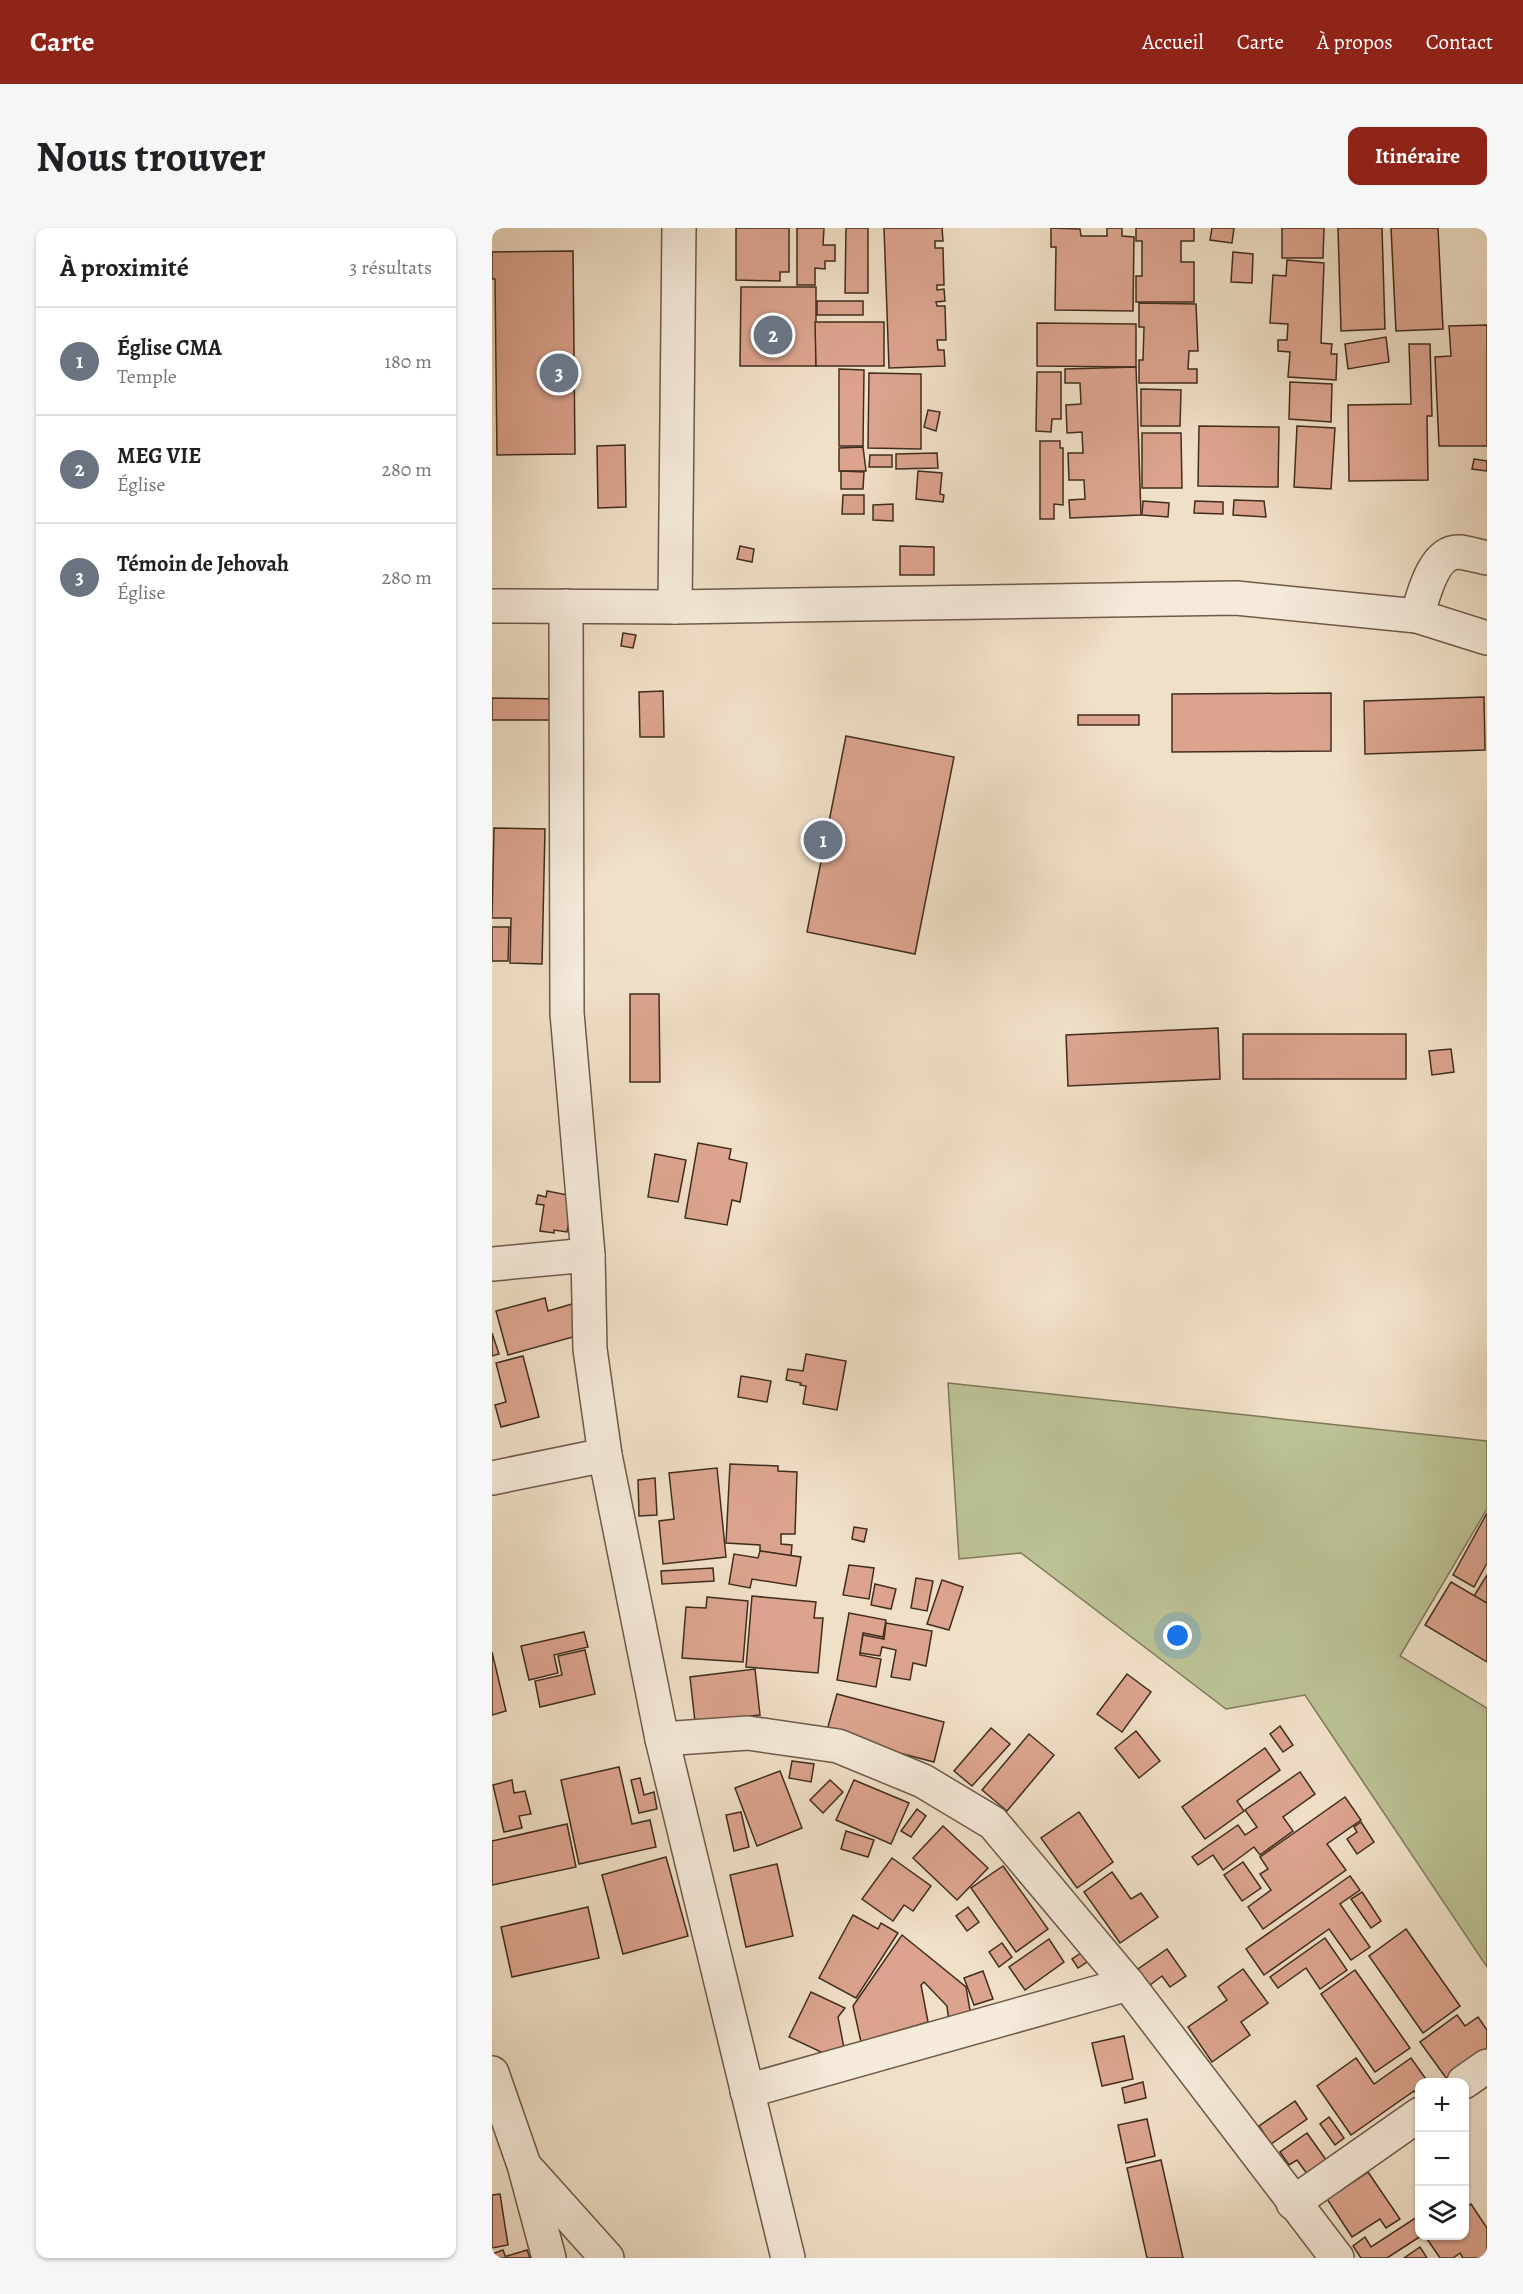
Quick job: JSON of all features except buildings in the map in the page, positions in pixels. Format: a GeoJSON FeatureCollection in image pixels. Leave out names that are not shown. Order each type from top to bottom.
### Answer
{"type":"FeatureCollection","features":[{"type":"Feature","properties":{"kind":"street"},"geometry":{"type":"LineString","coordinates":[[675,607],[679,228]]}},
{"type":"Feature","properties":{"kind":"street"},"geometry":{"type":"LineString","coordinates":[[1417,616],[1433,571],[1443,558],[1457,552],[1487,558]]}},
{"type":"Feature","properties":{"kind":"street"},"geometry":{"type":"LineString","coordinates":[[492,606],[675,607],[1236,598],[1417,616],[1487,638]]}},
{"type":"Feature","properties":{"kind":"street"},"geometry":{"type":"LineString","coordinates":[[566,606],[567,1013],[588,1255],[590,1349],[605,1455],[662,1739],[788,2258]]}},
{"type":"Feature","properties":{"kind":"street"},"geometry":{"type":"LineString","coordinates":[[492,1264],[588,1255]]}},
{"type":"Feature","properties":{"kind":"street"},"geometry":{"type":"LineString","coordinates":[[492,1478],[605,1455]]}},
{"type":"Feature","properties":{"kind":"street"},"geometry":{"type":"LineString","coordinates":[[662,1739],[748,1733],[838,1746],[923,1781],[993,1823],[1128,1984],[1337,2258]]}},
{"type":"Feature","properties":{"kind":"street"},"geometry":{"type":"LineString","coordinates":[[747,2091],[1128,1984]]}},
{"type":"Feature","properties":{"kind":"street"},"geometry":{"type":"LineString","coordinates":[[1469,2079],[1487,2066]]}},
{"type":"Feature","properties":{"kind":"street"},"geometry":{"type":"LineString","coordinates":[[492,2073],[524,2165],[549,2258]]}},
{"type":"Feature","properties":{"kind":"street"},"geometry":{"type":"LineString","coordinates":[[1293,2203],[1415,2117]]}},
{"type":"Feature","properties":{"kind":"street"},"geometry":{"type":"LineString","coordinates":[[524,2165],[607,2258]]}},
{"type":"Feature","properties":{"kind":"green space"},"geometry":{"type":"Polygon","coordinates":[[[948,1383],[1487,1441],[1487,1509],[1400,1656],[1487,1708],[1487,1967],[1305,1695],[1226,1709],[1021,1553],[959,1559],[948,1383]]]}},
{"type":"Feature","properties":{"kind":"place","name":"MEG VIE"},"geometry":{"type":"Point","coordinates":[773,335]}},
{"type":"Feature","properties":{"kind":"place","name":"Témoin de Jehovah"},"geometry":{"type":"Point","coordinates":[559,373]}},
{"type":"Feature","properties":{"kind":"place","name":"Église CMA"},"geometry":{"type":"Point","coordinates":[823,840]}}]}
